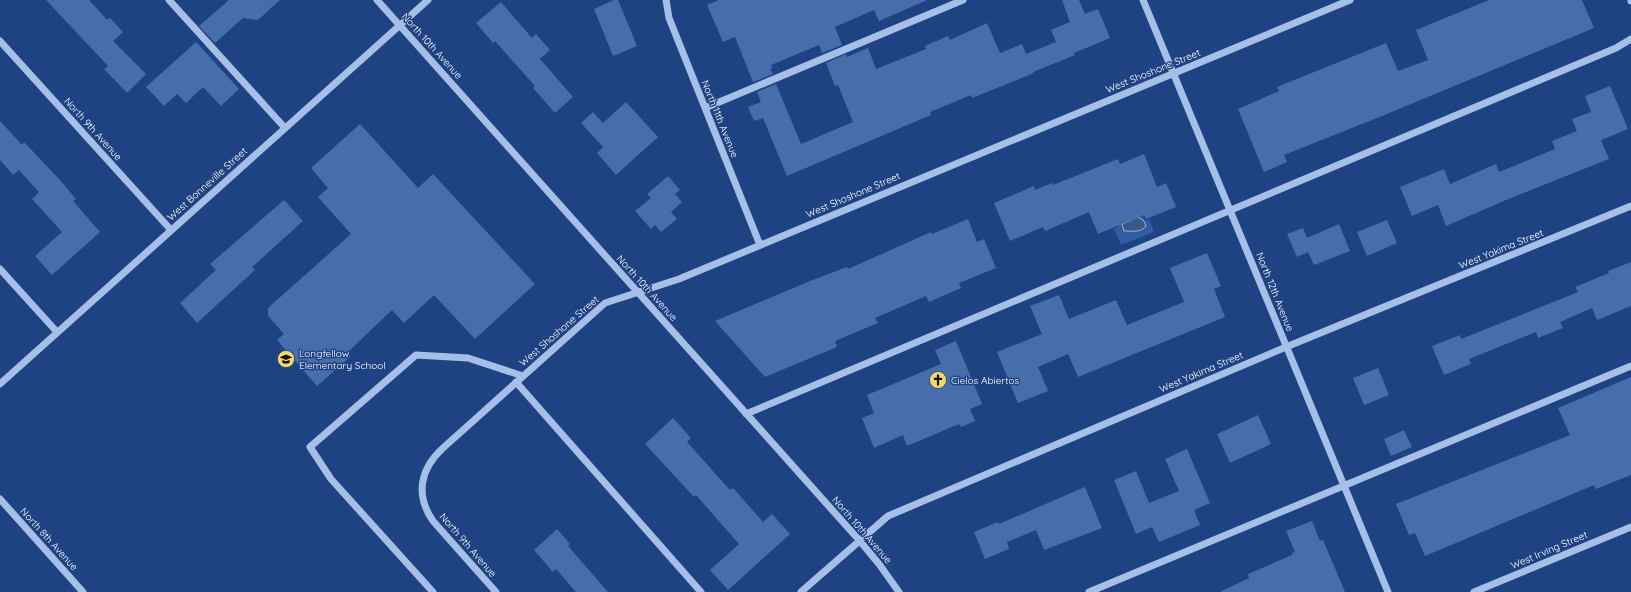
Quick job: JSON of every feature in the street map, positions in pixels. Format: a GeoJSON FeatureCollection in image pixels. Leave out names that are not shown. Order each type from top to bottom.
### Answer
{"type":"FeatureCollection","features":[{"type":"Feature","properties":{"kind":"street"},"geometry":{"type":"LineString","coordinates":[[169,0],[285,128]]}},
{"type":"Feature","properties":{"kind":"street","name":"North 10th Avenue"},"geometry":{"type":"LineString","coordinates":[[377,0],[859,540],[879,564],[899,592]]}},
{"type":"Feature","properties":{"kind":"street","name":"West Bonneville Street"},"geometry":{"type":"LineString","coordinates":[[0,384],[428,0]]}},
{"type":"Feature","properties":{"kind":"street","name":"North 11th Avenue"},"geometry":{"type":"LineString","coordinates":[[666,0],[669,18],[760,245]]}},
{"type":"Feature","properties":{"kind":"street"},"geometry":{"type":"LineString","coordinates":[[705,108],[963,0]]}},
{"type":"Feature","properties":{"kind":"street","name":"North 12th Avenue"},"geometry":{"type":"LineString","coordinates":[[1143,0],[1388,592]]}},
{"type":"Feature","properties":{"kind":"street","name":"West Shoshone Street"},"geometry":{"type":"LineString","coordinates":[[422,486],[423,476],[428,465],[436,454],[605,303],[679,278],[1350,0]]}},
{"type":"Feature","properties":{"kind":"street"},"geometry":{"type":"LineString","coordinates":[[746,414],[1616,48],[1631,39]]}},
{"type":"Feature","properties":{"kind":"street","name":"North 9th Avenue"},"geometry":{"type":"LineString","coordinates":[[0,40],[171,230]]}},
{"type":"Feature","properties":{"kind":"street","name":"West Yakima Street"},"geometry":{"type":"LineString","coordinates":[[801,592],[888,516],[1286,347],[1631,206]]}},
{"type":"Feature","properties":{"kind":"street"},"geometry":{"type":"LineString","coordinates":[[0,270],[57,332]]}},
{"type":"Feature","properties":{"kind":"street"},"geometry":{"type":"LineString","coordinates":[[433,592],[331,479],[310,447],[416,355],[468,358],[523,376]]}},
{"type":"Feature","properties":{"kind":"street"},"geometry":{"type":"LineString","coordinates":[[1089,592],[1631,366]]}},
{"type":"Feature","properties":{"kind":"street"},"geometry":{"type":"LineString","coordinates":[[516,382],[701,592]]}},
{"type":"Feature","properties":{"kind":"street","name":"North 9th Avenue"},"geometry":{"type":"LineString","coordinates":[[422,486],[423,502],[433,521],[493,591]]}},
{"type":"Feature","properties":{"kind":"street","name":"North 8th Avenue"},"geometry":{"type":"LineString","coordinates":[[0,499],[83,592]]}},
{"type":"Feature","properties":{"kind":"street","name":"West Irving Street"},"geometry":{"type":"LineString","coordinates":[[1474,592],[1631,527]]}},
{"type":"Feature","properties":{"kind":"shaded area"},"geometry":{"type":"Polygon","coordinates":[[[1136,198],[1145,221],[1149,219],[1154,232],[1121,245],[1114,229],[1119,226],[1111,208],[1136,198]]]}},
{"type":"Feature","properties":{"kind":"shaded area"},"geometry":{"type":"Polygon","coordinates":[[[1138,217],[1144,221],[1146,226],[1144,228],[1136,231],[1124,231],[1122,224],[1138,217]]]}},
{"type":"Feature","properties":{"kind":"building"},"geometry":{"type":"Polygon","coordinates":[[[46,0],[89,0],[107,20],[110,18],[123,32],[113,41],[146,74],[127,93],[104,69],[108,66],[46,0]]]}},
{"type":"Feature","properties":{"kind":"building"},"geometry":{"type":"Polygon","coordinates":[[[229,0],[280,0],[258,20],[243,18],[215,43],[199,26],[229,0]]]}},
{"type":"Feature","properties":{"kind":"building"},"geometry":{"type":"Polygon","coordinates":[[[614,0],[618,0],[637,46],[613,56],[594,9],[614,0]]]}},
{"type":"Feature","properties":{"kind":"building"},"geometry":{"type":"Polygon","coordinates":[[[719,0],[927,0],[879,21],[874,10],[835,27],[842,45],[822,53],[819,45],[771,65],[773,68],[770,69],[773,74],[753,82],[735,37],[723,42],[707,5],[719,0]]]}},
{"type":"Feature","properties":{"kind":"building"},"geometry":{"type":"Polygon","coordinates":[[[1062,0],[1079,0],[1085,14],[1098,9],[1110,38],[1074,53],[1075,55],[1033,72],[1034,73],[972,98],[971,95],[930,112],[931,115],[787,176],[763,118],[754,121],[748,107],[761,102],[757,92],[776,84],[801,144],[853,122],[838,85],[835,86],[826,63],[846,54],[847,57],[868,48],[876,69],[926,49],[925,46],[948,36],[950,40],[987,23],[1000,53],[1022,44],[1026,54],[1056,42],[1051,30],[1070,22],[1062,0]]]}},
{"type":"Feature","properties":{"kind":"building"},"geometry":{"type":"Polygon","coordinates":[[[1489,0],[1582,0],[1594,28],[1284,155],[1287,162],[1264,172],[1238,109],[1279,91],[1277,87],[1386,43],[1398,71],[1428,60],[1416,30],[1489,0]]]}},
{"type":"Feature","properties":{"kind":"building"},"geometry":{"type":"Polygon","coordinates":[[[501,2],[532,38],[536,34],[550,50],[540,59],[573,97],[555,113],[533,88],[535,86],[495,41],[493,43],[476,23],[501,2]]]}},
{"type":"Feature","properties":{"kind":"building"},"geometry":{"type":"Polygon","coordinates":[[[196,42],[239,89],[221,106],[203,87],[186,103],[177,94],[164,106],[146,87],[196,42]]]}},
{"type":"Feature","properties":{"kind":"building"},"geometry":{"type":"Polygon","coordinates":[[[1610,86],[1628,129],[1601,140],[1609,159],[1506,200],[1446,226],[1438,205],[1412,216],[1400,187],[1444,169],[1450,184],[1496,164],[1499,172],[1555,149],[1552,141],[1577,131],[1572,119],[1591,112],[1585,96],[1610,86]]]}},
{"type":"Feature","properties":{"kind":"building"},"geometry":{"type":"Polygon","coordinates":[[[626,102],[658,137],[616,175],[597,153],[603,147],[581,123],[593,112],[603,123],[626,102]]]}},
{"type":"Feature","properties":{"kind":"building"},"geometry":{"type":"Polygon","coordinates":[[[0,121],[22,145],[24,142],[59,179],[76,199],[73,201],[100,232],[52,275],[35,256],[62,232],[32,199],[39,192],[19,170],[13,175],[0,160],[0,121]]]}},
{"type":"Feature","properties":{"kind":"building","name":"Longfellow Elementary School"},"geometry":{"type":"Polygon","coordinates":[[[360,124],[418,188],[433,174],[535,284],[475,339],[434,295],[404,323],[392,310],[350,350],[350,357],[317,386],[277,340],[284,334],[268,316],[268,308],[351,234],[318,197],[328,188],[311,168],[360,124]]]}},
{"type":"Feature","properties":{"kind":"building"},"geometry":{"type":"Polygon","coordinates":[[[1144,154],[1157,187],[1166,183],[1176,207],[1146,219],[1144,215],[1098,234],[1089,212],[1045,231],[1043,227],[1010,241],[994,203],[1034,186],[1035,190],[1052,183],[1053,185],[1118,159],[1120,164],[1144,154]]]}},
{"type":"Feature","properties":{"kind":"building"},"geometry":{"type":"Polygon","coordinates":[[[668,176],[680,190],[675,194],[682,202],[671,212],[677,219],[661,232],[655,225],[651,229],[635,211],[651,198],[647,194],[668,176]]]}},
{"type":"Feature","properties":{"kind":"building"},"geometry":{"type":"Polygon","coordinates":[[[284,200],[303,221],[252,267],[255,270],[197,323],[180,303],[216,270],[210,264],[284,200]]]}},
{"type":"Feature","properties":{"kind":"building"},"geometry":{"type":"Polygon","coordinates":[[[968,219],[977,242],[984,239],[996,268],[959,283],[961,288],[929,302],[926,296],[875,318],[878,323],[835,341],[837,347],[765,377],[715,321],[810,281],[847,267],[848,269],[931,232],[932,234],[968,219]]]}},
{"type":"Feature","properties":{"kind":"building"},"geometry":{"type":"Polygon","coordinates":[[[1387,220],[1397,243],[1367,256],[1357,232],[1387,220]]]}},
{"type":"Feature","properties":{"kind":"building"},"geometry":{"type":"Polygon","coordinates":[[[1339,224],[1350,251],[1314,265],[1308,252],[1297,257],[1287,234],[1303,228],[1307,238],[1339,224]]]}},
{"type":"Feature","properties":{"kind":"building"},"geometry":{"type":"Polygon","coordinates":[[[1207,253],[1221,286],[1214,289],[1225,317],[1078,377],[1068,354],[1038,367],[1048,391],[1018,403],[997,352],[1042,334],[1030,306],[1059,295],[1069,319],[1116,300],[1127,325],[1184,302],[1170,268],[1207,253]]]}},
{"type":"Feature","properties":{"kind":"building"},"geometry":{"type":"Polygon","coordinates":[[[1631,262],[1631,306],[1597,320],[1592,308],[1560,322],[1563,328],[1538,338],[1536,332],[1469,359],[1471,364],[1444,375],[1432,346],[1460,335],[1461,339],[1578,292],[1575,287],[1631,262]]]}},
{"type":"Feature","properties":{"kind":"building","name":"Cielos Abiertos"},"geometry":{"type":"Polygon","coordinates":[[[956,341],[982,404],[970,409],[975,421],[961,427],[959,424],[907,446],[903,435],[874,448],[862,418],[874,413],[867,395],[941,364],[935,350],[956,341]]]}},
{"type":"Feature","properties":{"kind":"building"},"geometry":{"type":"Polygon","coordinates":[[[1378,368],[1389,395],[1364,405],[1353,378],[1378,368]]]}},
{"type":"Feature","properties":{"kind":"building"},"geometry":{"type":"Polygon","coordinates":[[[1631,377],[1631,475],[1596,489],[1594,485],[1425,556],[1415,533],[1409,535],[1396,504],[1570,435],[1558,408],[1631,377]]]}},
{"type":"Feature","properties":{"kind":"building"},"geometry":{"type":"Polygon","coordinates":[[[1258,415],[1271,444],[1230,463],[1217,434],[1258,415]]]}},
{"type":"Feature","properties":{"kind":"building"},"geometry":{"type":"Polygon","coordinates":[[[673,418],[691,438],[687,442],[730,490],[733,488],[763,522],[772,514],[790,534],[728,590],[710,570],[739,544],[696,495],[694,497],[645,444],[673,418]]]}},
{"type":"Feature","properties":{"kind":"building"},"geometry":{"type":"Polygon","coordinates":[[[1404,430],[1412,447],[1391,456],[1384,439],[1404,430]]]}},
{"type":"Feature","properties":{"kind":"building"},"geometry":{"type":"Polygon","coordinates":[[[1187,449],[1210,503],[1194,510],[1200,525],[1159,542],[1152,527],[1136,534],[1114,480],[1136,471],[1149,503],[1179,491],[1165,459],[1187,449]]]}},
{"type":"Feature","properties":{"kind":"building"},"geometry":{"type":"Polygon","coordinates":[[[1085,487],[1102,528],[1044,550],[1036,530],[1007,542],[1009,549],[985,559],[974,532],[998,522],[999,524],[1085,487]]]}},
{"type":"Feature","properties":{"kind":"building"},"geometry":{"type":"Polygon","coordinates":[[[1312,521],[1320,541],[1323,540],[1345,592],[1220,592],[1249,578],[1248,574],[1292,555],[1292,553],[1295,552],[1286,531],[1312,521]]]}},
{"type":"Feature","properties":{"kind":"building"},"geometry":{"type":"Polygon","coordinates":[[[557,529],[570,544],[568,546],[608,592],[576,592],[556,569],[553,572],[534,550],[557,529]]]}},
{"type":"Feature","properties":{"kind":"place","name":"Longfellow Elementary School"},"geometry":{"type":"Point","coordinates":[286,359]}},
{"type":"Feature","properties":{"kind":"place","name":"Cielos Abiertos"},"geometry":{"type":"Point","coordinates":[938,380]}}]}
